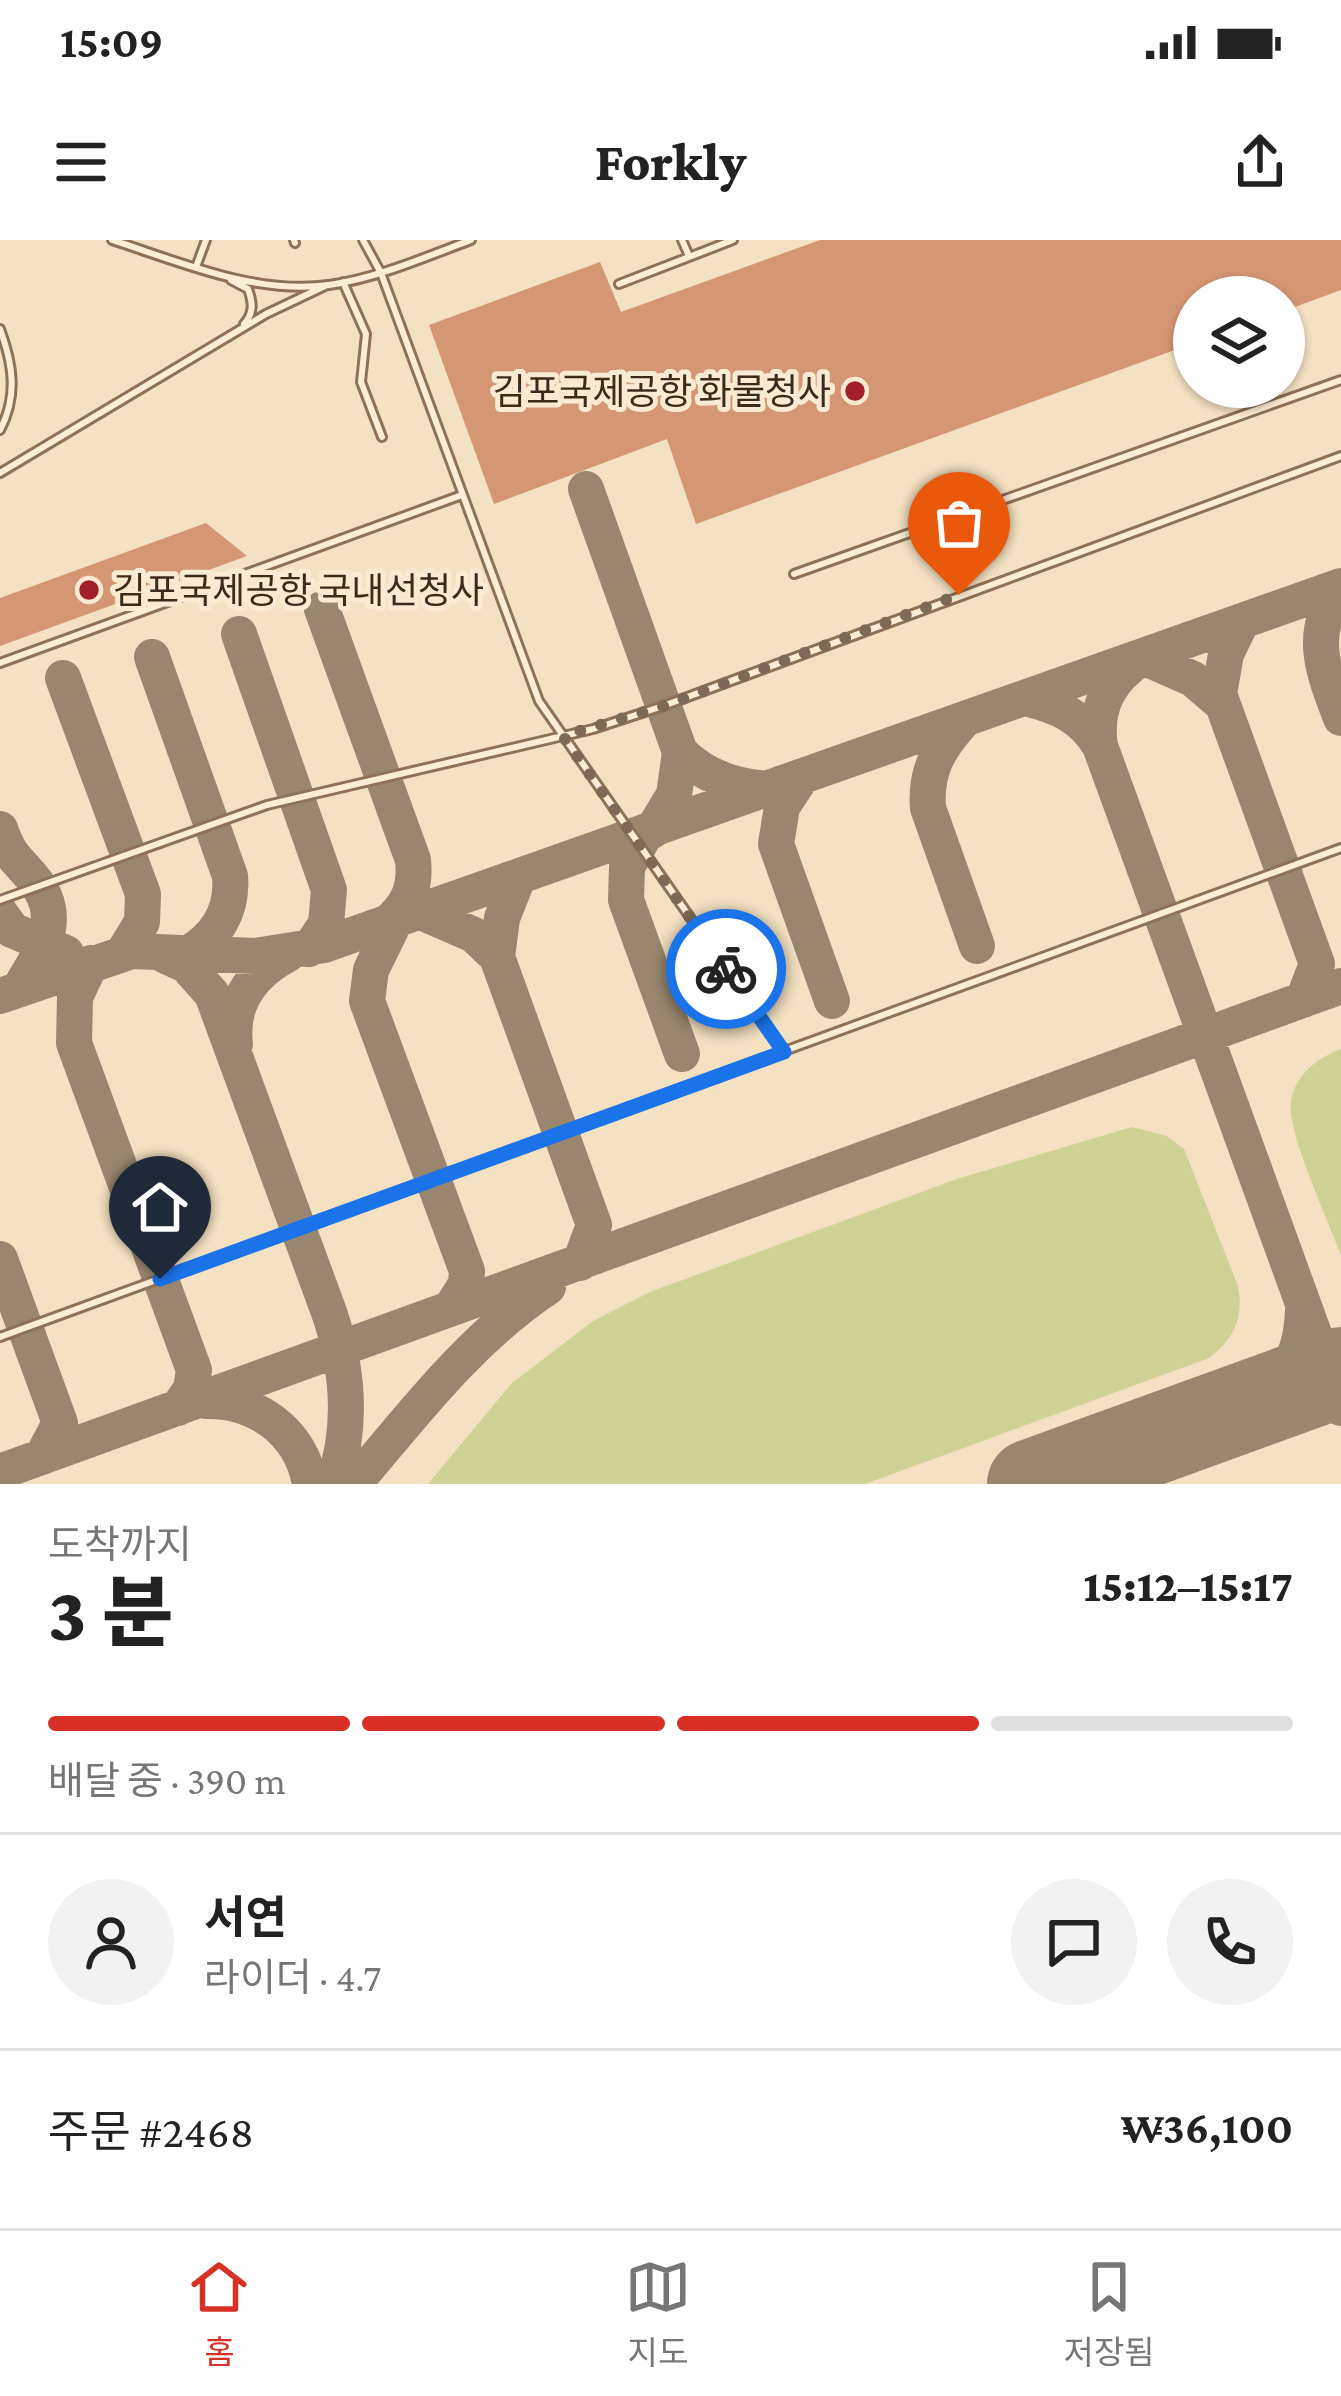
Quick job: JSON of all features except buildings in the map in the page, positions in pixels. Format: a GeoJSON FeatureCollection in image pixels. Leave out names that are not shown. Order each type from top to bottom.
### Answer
{"type":"FeatureCollection","features":[{"type":"Feature","properties":{"kind":"lane"},"geometry":{"type":"LineString","coordinates":[[112,240],[224,276],[280,285],[343,282],[471,240]]}},
{"type":"Feature","properties":{"kind":"lane"},"geometry":{"type":"LineString","coordinates":[[196,268],[206,240]]}},
{"type":"Feature","properties":{"kind":"lane"},"geometry":{"type":"LineString","coordinates":[[363,240],[381,273],[537,698],[784,1052]]}},
{"type":"Feature","properties":{"kind":"lane"},"geometry":{"type":"LineString","coordinates":[[682,240],[689,256]]}},
{"type":"Feature","properties":{"kind":"lane"},"geometry":{"type":"LineString","coordinates":[[619,284],[733,240]]}},
{"type":"Feature","properties":{"kind":"lane"},"geometry":{"type":"LineString","coordinates":[[224,276],[248,289],[253,301],[251,317],[237,331]]}},
{"type":"Feature","properties":{"kind":"lane"},"geometry":{"type":"LineString","coordinates":[[343,282],[366,334],[361,382],[382,437]]}},
{"type":"Feature","properties":{"kind":"lane"},"geometry":{"type":"LineString","coordinates":[[0,473],[237,331],[327,285]]}},
{"type":"Feature","properties":{"kind":"lane"},"geometry":{"type":"LineString","coordinates":[[0,329],[13,383],[0,430]]}},
{"type":"Feature","properties":{"kind":"lane"},"geometry":{"type":"LineString","coordinates":[[794,574],[1341,380]]}},
{"type":"Feature","properties":{"kind":"lane"},"geometry":{"type":"LineString","coordinates":[[0,900],[267,805],[563,736],[664,706],[1341,456]]}},
{"type":"Feature","properties":{"kind":"lane"},"geometry":{"type":"LineString","coordinates":[[0,663],[462,495]]}},
{"type":"Feature","properties":{"kind":"lane"},"geometry":{"type":"LineString","coordinates":[[0,1337],[1341,848]]}},
{"type":"Feature","properties":{"kind":"green space"},"geometry":{"type":"Polygon","coordinates":[[[1341,1049],[1341,1255],[1302,1155],[1291,1102],[1308,1069],[1341,1049]]]}},
{"type":"Feature","properties":{"kind":"green space"},"geometry":{"type":"Polygon","coordinates":[[[1132,1127],[1167,1136],[1184,1149],[1238,1286],[1240,1308],[1235,1327],[1209,1358],[865,1484],[428,1484],[511,1384],[593,1321],[650,1292],[957,1179],[1132,1127]]]}},
{"type":"Feature","properties":{"kind":"taxiway"},"geometry":{"type":"LineString","coordinates":[[586,489],[680,752],[674,795],[652,831]]}},
{"type":"Feature","properties":{"kind":"taxiway"},"geometry":{"type":"LineString","coordinates":[[0,996],[132,951],[256,956],[324,945],[1341,586]]}},
{"type":"Feature","properties":{"kind":"taxiway"},"geometry":{"type":"LineString","coordinates":[[1341,590],[1330,605],[1321,637],[1324,669],[1341,718]]}},
{"type":"Feature","properties":{"kind":"taxiway"},"geometry":{"type":"LineString","coordinates":[[322,609],[413,860],[409,896],[386,924]]}},
{"type":"Feature","properties":{"kind":"taxiway"},"geometry":{"type":"LineString","coordinates":[[1242,621],[1226,654],[1219,694],[1317,964],[1303,1000]]}},
{"type":"Feature","properties":{"kind":"taxiway"},"geometry":{"type":"LineString","coordinates":[[239,634],[329,890],[326,924],[309,949]]}},
{"type":"Feature","properties":{"kind":"taxiway"},"geometry":{"type":"LineString","coordinates":[[152,657],[230,876],[229,900],[221,921],[187,954]]}},
{"type":"Feature","properties":{"kind":"taxiway"},"geometry":{"type":"LineString","coordinates":[[1100,746],[1100,718],[1107,694],[1143,657],[1193,679],[1221,703]]}},
{"type":"Feature","properties":{"kind":"taxiway"},"geometry":{"type":"LineString","coordinates":[[63,678],[143,894],[142,922],[123,953]]}},
{"type":"Feature","properties":{"kind":"taxiway"},"geometry":{"type":"LineString","coordinates":[[1025,698],[1068,714],[1100,746],[1341,1408]]}},
{"type":"Feature","properties":{"kind":"taxiway"},"geometry":{"type":"LineString","coordinates":[[964,720],[936,760],[928,808],[977,946]]}},
{"type":"Feature","properties":{"kind":"taxiway"},"geometry":{"type":"LineString","coordinates":[[680,752],[721,779],[769,789]]}},
{"type":"Feature","properties":{"kind":"taxiway"},"geometry":{"type":"LineString","coordinates":[[801,778],[782,807],[776,844],[832,1001]]}},
{"type":"Feature","properties":{"kind":"taxiway"},"geometry":{"type":"LineString","coordinates":[[0,829],[9,850],[42,891],[49,919],[43,947],[19,989]]}},
{"type":"Feature","properties":{"kind":"taxiway"},"geometry":{"type":"LineString","coordinates":[[646,833],[627,867],[626,900],[682,1054]]}},
{"type":"Feature","properties":{"kind":"taxiway"},"geometry":{"type":"LineString","coordinates":[[518,878],[502,918],[497,957],[594,1225],[580,1263]]}},
{"type":"Feature","properties":{"kind":"taxiway"},"geometry":{"type":"LineString","coordinates":[[421,912],[474,935],[497,957]]}},
{"type":"Feature","properties":{"kind":"taxiway"},"geometry":{"type":"LineString","coordinates":[[0,913],[12,930],[66,953]]}},
{"type":"Feature","properties":{"kind":"taxiway"},"geometry":{"type":"LineString","coordinates":[[395,921],[371,970],[367,1001],[467,1271],[466,1284],[451,1308]]}},
{"type":"Feature","properties":{"kind":"taxiway"},"geometry":{"type":"LineString","coordinates":[[235,1044],[236,1015],[246,991],[264,970],[288,954]]}},
{"type":"Feature","properties":{"kind":"taxiway"},"geometry":{"type":"LineString","coordinates":[[164,955],[186,965],[212,994],[330,1315],[346,1399],[344,1442],[333,1484]]}},
{"type":"Feature","properties":{"kind":"taxiway"},"geometry":{"type":"LineString","coordinates":[[91,963],[75,997],[74,1043],[194,1370],[191,1389],[178,1408]]}},
{"type":"Feature","properties":{"kind":"taxiway"},"geometry":{"type":"LineString","coordinates":[[0,1472],[1341,986]]}},
{"type":"Feature","properties":{"kind":"taxiway"},"geometry":{"type":"LineString","coordinates":[[0,1259],[60,1423],[42,1457]]}},
{"type":"Feature","properties":{"kind":"taxiway"},"geometry":{"type":"LineString","coordinates":[[354,1484],[468,1353],[548,1287]]}},
{"type":"Feature","properties":{"kind":"taxiway"},"geometry":{"type":"LineString","coordinates":[[1235,1410],[1286,1372],[1298,1345],[1303,1310]]}},
{"type":"Feature","properties":{"kind":"taxiway"},"geometry":{"type":"LineString","coordinates":[[206,1401],[242,1406],[274,1423],[297,1449],[310,1484]]}},
{"type":"Feature","properties":{"kind":"runway"},"geometry":{"type":"LineString","coordinates":[[1032,1484],[1341,1372]]}},
{"type":"Feature","properties":{"kind":"way so far"},"geometry":{"type":"LineString","coordinates":[[726,969],[563,736],[664,706],[959,595]]}},
{"type":"Feature","properties":{"kind":"place","name":"김포국제공항 화물청사"},"geometry":{"type":"Point","coordinates":[855,391]}},
{"type":"Feature","properties":{"kind":"place","name":"김포국제공항 국내선청사"},"geometry":{"type":"Point","coordinates":[89,590]}},
{"type":"Feature","properties":{"kind":"route"},"geometry":{"type":"LineString","coordinates":[[160,1279],[784,1052],[726,969]]}}]}
